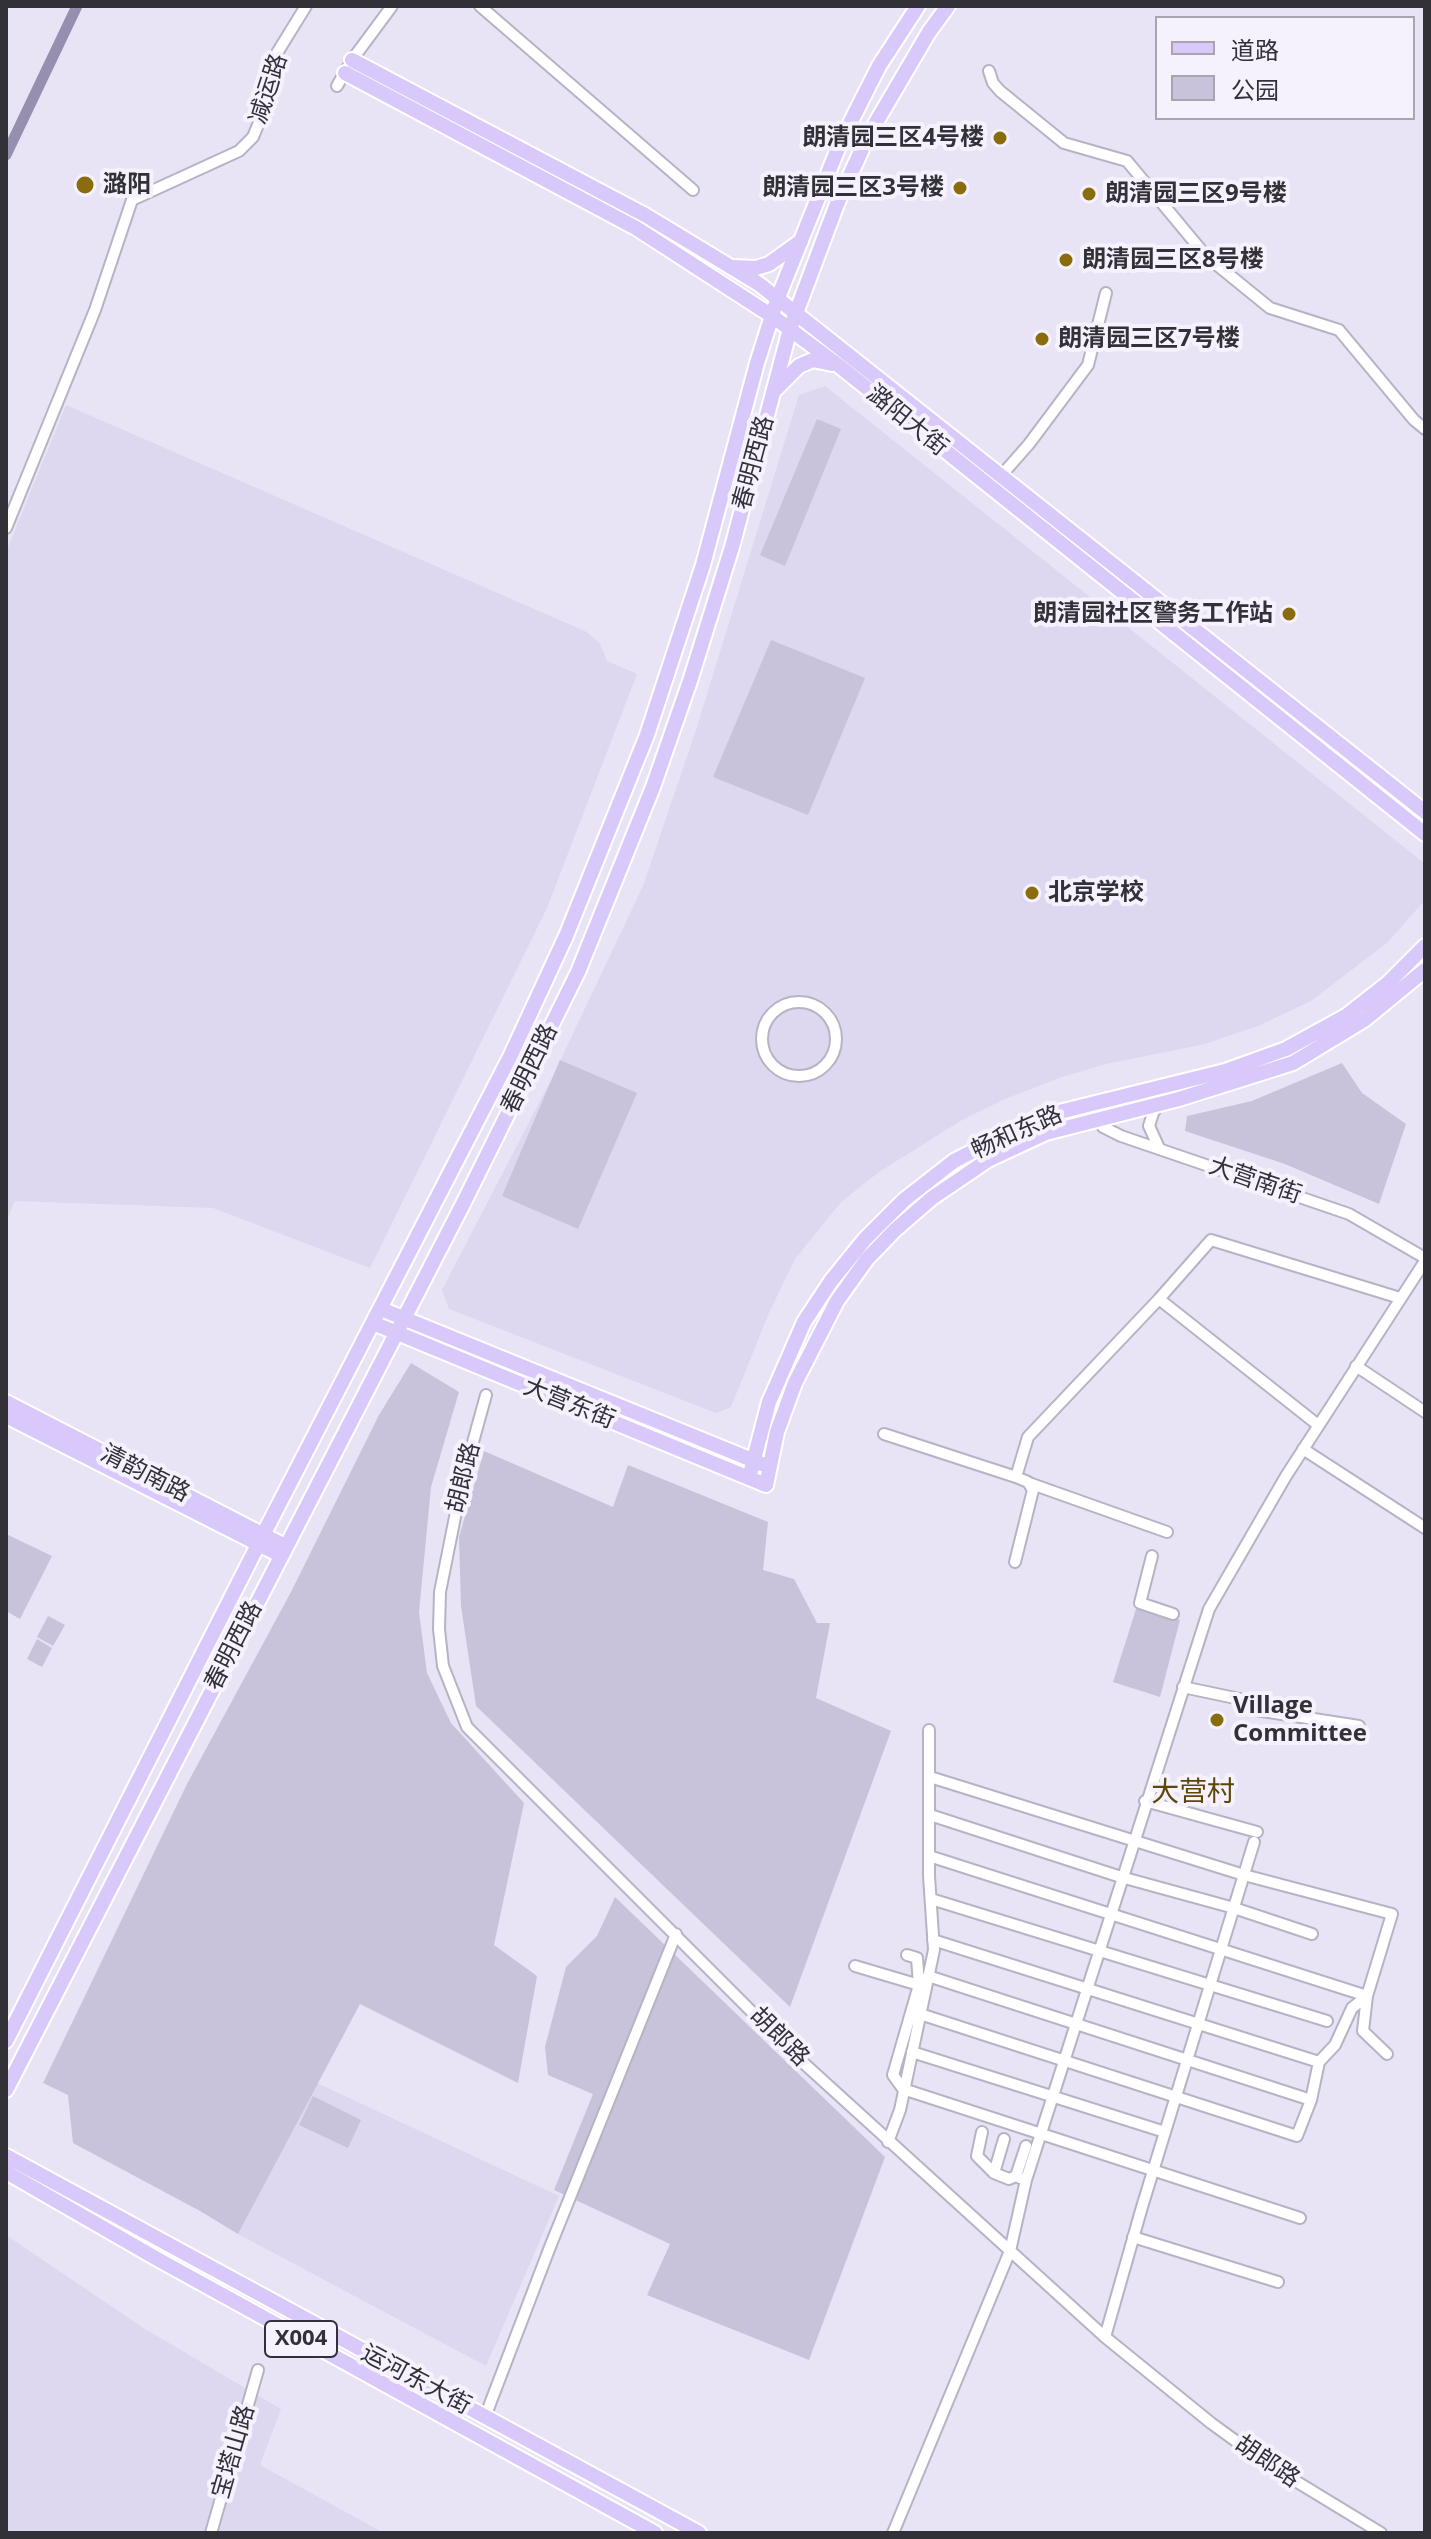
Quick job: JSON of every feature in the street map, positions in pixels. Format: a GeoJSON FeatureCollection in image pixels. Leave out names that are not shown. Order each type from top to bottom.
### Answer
{"type":"FeatureCollection","features":[{"type":"Feature","properties":{"kind":"main road","name":"春明西路"},"geometry":{"type":"LineString","coordinates":[[6,2041],[510,1057],[566,936],[647,735],[703,565],[777,300],[841,141],[879,66],[918,6]]}},
{"type":"Feature","properties":{"kind":"main road","name":"春明西路"},"geometry":{"type":"LineString","coordinates":[[6,2090],[470,1190],[578,972],[653,787],[690,681],[732,547],[790,329],[837,204],[868,136],[929,32],[948,6]]}},
{"type":"Feature","properties":{"kind":"main road","name":"潞阳大街"},"geometry":{"type":"LineString","coordinates":[[345,73],[645,215],[759,284],[1425,812]]}},
{"type":"Feature","properties":{"kind":"main road","name":"潞阳大街"},"geometry":{"type":"LineString","coordinates":[[345,73],[636,228],[772,316],[838,365],[1425,834]]}},
{"type":"Feature","properties":{"kind":"main road"},"geometry":{"type":"LineString","coordinates":[[732,267],[756,268],[769,264],[801,241]]}},
{"type":"Feature","properties":{"kind":"main road"},"geometry":{"type":"LineString","coordinates":[[773,392],[790,372],[813,360],[838,365]]}},
{"type":"Feature","properties":{"kind":"main road"},"geometry":{"type":"LineString","coordinates":[[757,363],[767,361],[772,367],[764,394],[769,409]]}},
{"type":"Feature","properties":{"kind":"main road","name":"畅和东路"},"geometry":{"type":"LineString","coordinates":[[749,1478],[769,1402],[804,1322],[831,1281],[865,1239],[904,1200],[954,1161],[1039,1117],[1225,1071],[1286,1049],[1346,1016],[1388,983],[1425,946]]}},
{"type":"Feature","properties":{"kind":"main road","name":"畅和东路"},"geometry":{"type":"LineString","coordinates":[[766,1485],[777,1432],[808,1355],[837,1301],[867,1259],[932,1198],[988,1160],[1046,1133],[1159,1104],[1293,1063],[1364,1020],[1425,970]]}},
{"type":"Feature","properties":{"kind":"main road","name":"大营东街"},"geometry":{"type":"LineString","coordinates":[[381,1309],[769,1467]]}},
{"type":"Feature","properties":{"kind":"main road","name":"大营东街"},"geometry":{"type":"LineString","coordinates":[[373,1323],[766,1485]]}},
{"type":"Feature","properties":{"kind":"main road","name":"清韵南路"},"geometry":{"type":"LineString","coordinates":[[6,1402],[260,1540]]}},
{"type":"Feature","properties":{"kind":"main road","name":"清韵南路"},"geometry":{"type":"LineString","coordinates":[[6,1416],[282,1551]]}},
{"type":"Feature","properties":{"kind":"main road","name":"运河东大街"},"geometry":{"type":"LineString","coordinates":[[6,2156],[699,2533]]}},
{"type":"Feature","properties":{"kind":"main road","name":"运河东大街"},"geometry":{"type":"LineString","coordinates":[[6,2172],[159,2260],[655,2533]]}},
{"type":"Feature","properties":{"kind":"street","name":"减运路"},"geometry":{"type":"LineString","coordinates":[[6,528],[95,310],[132,200],[239,151],[253,137],[265,108],[277,53],[306,6]]}},
{"type":"Feature","properties":{"kind":"street"},"geometry":{"type":"LineString","coordinates":[[345,73],[392,6]]}},
{"type":"Feature","properties":{"kind":"street"},"geometry":{"type":"LineString","coordinates":[[480,6],[693,190]]}},
{"type":"Feature","properties":{"kind":"street"},"geometry":{"type":"LineString","coordinates":[[989,71],[1000,91],[1064,143],[1127,161],[1206,256],[1270,308],[1339,330],[1414,420],[1425,429]]}},
{"type":"Feature","properties":{"kind":"street"},"geometry":{"type":"LineString","coordinates":[[1000,477],[1029,444],[1088,365],[1106,293]]}},
{"type":"Feature","properties":{"kind":"street"},"geometry":{"type":"LineString","coordinates":[[801,1002],[825,1012],[836,1035],[830,1059],[810,1074],[798,1076],[777,1068],[764,1049],[762,1038],[770,1016],[789,1003],[801,1002]]}},
{"type":"Feature","properties":{"kind":"street"},"geometry":{"type":"LineString","coordinates":[[1094,1103],[1099,1119]]}},
{"type":"Feature","properties":{"kind":"street"},"geometry":{"type":"LineString","coordinates":[[1159,1104],[1149,1126],[1159,1148]]}},
{"type":"Feature","properties":{"kind":"street","name":"大营南街"},"geometry":{"type":"LineString","coordinates":[[1099,1119],[1103,1127],[1121,1136],[1349,1214],[1425,1260]]}},
{"type":"Feature","properties":{"kind":"street"},"geometry":{"type":"LineString","coordinates":[[1016,1477],[1028,1437],[1211,1240],[1400,1298]]}},
{"type":"Feature","properties":{"kind":"street"},"geometry":{"type":"LineString","coordinates":[[1021,2178],[1040,2135],[1209,1609],[1303,1449],[1425,1260]]}},
{"type":"Feature","properties":{"kind":"street"},"geometry":{"type":"LineString","coordinates":[[1159,1299],[1318,1425]]}},
{"type":"Feature","properties":{"kind":"street"},"geometry":{"type":"LineString","coordinates":[[1356,1366],[1425,1412]]}},
{"type":"Feature","properties":{"kind":"street","name":"胡郎路"},"geometry":{"type":"LineString","coordinates":[[486,1395],[462,1482],[440,1592],[439,1629],[443,1666],[467,1727],[798,2058],[1105,2337],[1233,2439],[1326,2501],[1381,2533]]}},
{"type":"Feature","properties":{"kind":"street"},"geometry":{"type":"LineString","coordinates":[[884,1434],[1016,1477],[1167,1532]]}},
{"type":"Feature","properties":{"kind":"street"},"geometry":{"type":"LineString","coordinates":[[1303,1449],[1425,1528]]}},
{"type":"Feature","properties":{"kind":"street"},"geometry":{"type":"LineString","coordinates":[[1015,1562],[1033,1490],[1028,1482]]}},
{"type":"Feature","properties":{"kind":"street"},"geometry":{"type":"LineString","coordinates":[[1152,1556],[1140,1603],[1173,1614]]}},
{"type":"Feature","properties":{"kind":"street"},"geometry":{"type":"LineString","coordinates":[[1183,1687],[1254,1702],[1256,1710],[1359,1726]]}},
{"type":"Feature","properties":{"kind":"street"},"geometry":{"type":"LineString","coordinates":[[888,2142],[894,2129],[912,2052],[933,1940],[929,1730]]}},
{"type":"Feature","properties":{"kind":"street"},"geometry":{"type":"LineString","coordinates":[[930,1777],[1244,1875],[1392,1914],[1367,1996],[1363,2031],[1387,2054]]}},
{"type":"Feature","properties":{"kind":"street"},"geometry":{"type":"LineString","coordinates":[[1105,2337],[1255,1837],[1145,1801]]}},
{"type":"Feature","properties":{"kind":"street"},"geometry":{"type":"LineString","coordinates":[[930,1815],[1312,1934]]}},
{"type":"Feature","properties":{"kind":"street"},"geometry":{"type":"LineString","coordinates":[[929,1856],[1222,1947],[1367,1996]]}},
{"type":"Feature","properties":{"kind":"street"},"geometry":{"type":"LineString","coordinates":[[931,1899],[1327,2021]]}},
{"type":"Feature","properties":{"kind":"street"},"geometry":{"type":"LineString","coordinates":[[485,2417],[676,1934]]}},
{"type":"Feature","properties":{"kind":"street"},"geometry":{"type":"LineString","coordinates":[[933,1940],[1319,2062]]}},
{"type":"Feature","properties":{"kind":"street"},"geometry":{"type":"LineString","coordinates":[[907,1955],[917,1958],[919,1985],[893,2075],[903,2089],[1300,2218]]}},
{"type":"Feature","properties":{"kind":"street"},"geometry":{"type":"LineString","coordinates":[[855,1966],[919,1985]]}},
{"type":"Feature","properties":{"kind":"street"},"geometry":{"type":"LineString","coordinates":[[928,1976],[1311,2100]]}},
{"type":"Feature","properties":{"kind":"street"},"geometry":{"type":"LineString","coordinates":[[920,2014],[1297,2136],[1311,2100],[1319,2062],[1335,2045],[1352,2008],[1367,1996]]}},
{"type":"Feature","properties":{"kind":"street"},"geometry":{"type":"LineString","coordinates":[[912,2052],[1165,2132]]}},
{"type":"Feature","properties":{"kind":"street"},"geometry":{"type":"LineString","coordinates":[[982,2132],[977,2156],[994,2173],[1009,2179],[1021,2178]]}},
{"type":"Feature","properties":{"kind":"street"},"geometry":{"type":"LineString","coordinates":[[994,2173],[1004,2139]]}},
{"type":"Feature","properties":{"kind":"street"},"geometry":{"type":"LineString","coordinates":[[893,2533],[1010,2251],[1026,2146]]}},
{"type":"Feature","properties":{"kind":"street"},"geometry":{"type":"LineString","coordinates":[[1133,2237],[1278,2282]]}},
{"type":"Feature","properties":{"kind":"street","name":"宝塔山路"},"geometry":{"type":"LineString","coordinates":[[211,2533],[258,2370]]}},
{"type":"Feature","properties":{"kind":"shaded area","name":"北京学校"},"geometry":{"type":"Polygon","coordinates":[[[825,386],[1424,863],[1425,900],[1388,942],[1311,1001],[1258,1026],[1205,1044],[1106,1064],[1005,1099],[962,1120],[879,1172],[841,1202],[795,1259],[769,1313],[731,1407],[716,1413],[449,1309],[442,1290],[551,1080],[643,886],[696,730],[799,395],[825,386]]]}},
{"type":"Feature","properties":{"kind":"shaded area"},"geometry":{"type":"Polygon","coordinates":[[[66,405],[587,632],[600,644],[607,661],[637,674],[547,908],[370,1268],[213,1208],[15,1201],[6,1222],[6,552],[66,405]]]}},
{"type":"Feature","properties":{"kind":"shaded area"},"geometry":{"type":"Polygon","coordinates":[[[317,2083],[559,2196],[486,2366],[238,2234],[317,2083]]]}},
{"type":"Feature","properties":{"kind":"shaded area"},"geometry":{"type":"Polygon","coordinates":[[[6,2235],[145,2329],[281,2409],[260,2465],[384,2533],[6,2533],[6,2235]]]}},
{"type":"Feature","properties":{"kind":"green space"},"geometry":{"type":"Polygon","coordinates":[[[817,419],[841,429],[785,566],[760,555],[817,419]]]}},
{"type":"Feature","properties":{"kind":"green space"},"geometry":{"type":"Polygon","coordinates":[[[771,640],[865,678],[808,815],[713,777],[771,640]]]}},
{"type":"Feature","properties":{"kind":"green space"},"geometry":{"type":"Polygon","coordinates":[[[560,1060],[637,1093],[578,1229],[502,1196],[560,1060]]]}},
{"type":"Feature","properties":{"kind":"green space"},"geometry":{"type":"Polygon","coordinates":[[[1342,1063],[1362,1093],[1406,1124],[1379,1204],[1285,1164],[1185,1131],[1187,1116],[1252,1101],[1342,1063]]]}},
{"type":"Feature","properties":{"kind":"green space"},"geometry":{"type":"Polygon","coordinates":[[[411,1363],[459,1392],[431,1487],[419,1612],[427,1673],[451,1723],[524,1803],[494,1945],[537,1976],[518,2083],[360,2004],[238,2234],[73,2143],[68,2095],[43,2083],[187,1784],[291,1592],[379,1415],[411,1363]]]}},
{"type":"Feature","properties":{"kind":"green space"},"geometry":{"type":"Polygon","coordinates":[[[484,1451],[613,1507],[628,1465],[768,1522],[763,1570],[794,1579],[817,1623],[830,1623],[816,1698],[891,1731],[790,2007],[476,1706],[461,1606],[459,1537],[484,1451]]]}},
{"type":"Feature","properties":{"kind":"green space"},"geometry":{"type":"Polygon","coordinates":[[[6,1534],[52,1556],[20,1619],[6,1611],[6,1534]]]}},
{"type":"Feature","properties":{"kind":"green space"},"geometry":{"type":"Polygon","coordinates":[[[1137,1606],[1180,1620],[1160,1697],[1113,1682],[1137,1606]]]}},
{"type":"Feature","properties":{"kind":"green space"},"geometry":{"type":"Polygon","coordinates":[[[48,1616],[65,1625],[53,1646],[37,1637],[48,1616]]]}},
{"type":"Feature","properties":{"kind":"green space"},"geometry":{"type":"Polygon","coordinates":[[[37,1639],[52,1648],[42,1667],[27,1659],[37,1639]]]}},
{"type":"Feature","properties":{"kind":"green space"},"geometry":{"type":"Polygon","coordinates":[[[615,1897],[885,2157],[809,2360],[647,2295],[670,2244],[554,2190],[593,2094],[548,2075],[545,2047],[566,1967],[597,1936],[615,1897]]]}},
{"type":"Feature","properties":{"kind":"green space"},"geometry":{"type":"Polygon","coordinates":[[[313,2096],[361,2120],[348,2148],[299,2125],[313,2096]]]}},
{"type":"Feature","properties":{"kind":"waterway"},"geometry":{"type":"LineString","coordinates":[[6,155],[77,6]]}},
{"type":"Feature","properties":{"kind":"place","name":"朗清园三区4号楼"},"geometry":{"type":"Point","coordinates":[1000,138]}},
{"type":"Feature","properties":{"kind":"place","name":"潞阳"},"geometry":{"type":"Point","coordinates":[85,185]}},
{"type":"Feature","properties":{"kind":"place","name":"朗清园三区3号楼"},"geometry":{"type":"Point","coordinates":[960,188]}},
{"type":"Feature","properties":{"kind":"place","name":"朗清园三区9号楼"},"geometry":{"type":"Point","coordinates":[1089,194]}},
{"type":"Feature","properties":{"kind":"place","name":"朗清园三区8号楼"},"geometry":{"type":"Point","coordinates":[1066,260]}},
{"type":"Feature","properties":{"kind":"place","name":"朗清园三区7号楼"},"geometry":{"type":"Point","coordinates":[1042,339]}},
{"type":"Feature","properties":{"kind":"place","name":"朗清园社区警务工作站"},"geometry":{"type":"Point","coordinates":[1289,614]}},
{"type":"Feature","properties":{"kind":"place","name":"北京学校"},"geometry":{"type":"Point","coordinates":[1032,893]}},
{"type":"Feature","properties":{"kind":"place","name":"Village Committee"},"geometry":{"type":"Point","coordinates":[1217,1720]}},
{"type":"Feature","properties":{"kind":"district","name":"大营村"},"geometry":{"type":"Point","coordinates":[1193,1793]}}]}
